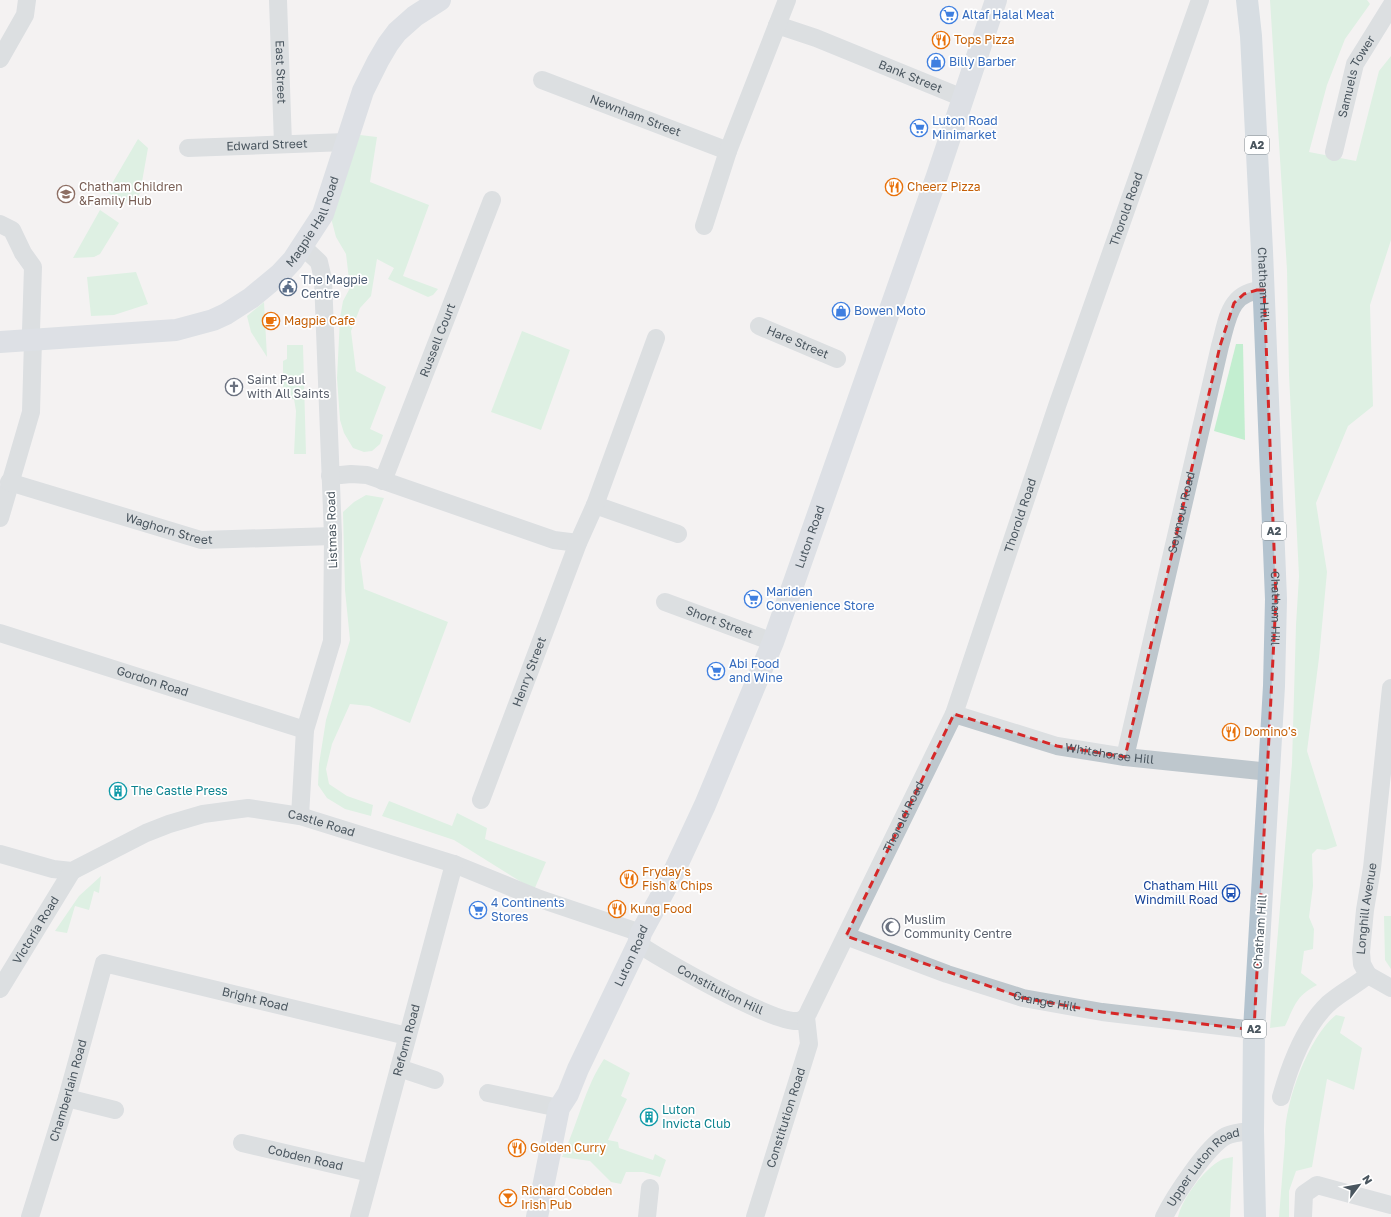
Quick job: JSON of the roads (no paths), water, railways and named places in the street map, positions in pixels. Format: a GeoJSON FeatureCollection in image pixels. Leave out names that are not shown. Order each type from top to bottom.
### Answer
{"type":"FeatureCollection","features":[{"type":"Feature","properties":{"kind":"main road","name":"Chatham Hill"},"geometry":{"type":"LineString","coordinates":[[1247,0],[1256,121],[1276,599],[1270,772],[1254,1030],[1253,1131],[1255,1217]]}},
{"type":"Feature","properties":{"kind":"street"},"geometry":{"type":"LineString","coordinates":[[0,59],[25,15],[27,0]]}},
{"type":"Feature","properties":{"kind":"street","name":"East Street"},"geometry":{"type":"LineString","coordinates":[[278,0],[283,144]]}},
{"type":"Feature","properties":{"kind":"street","name":"Magpie Hall Road"},"geometry":{"type":"LineString","coordinates":[[0,342],[176,330],[213,320],[236,308],[273,280],[287,267],[303,247],[326,205],[363,92],[378,60],[397,32],[415,16],[440,0]]}},
{"type":"Feature","properties":{"kind":"street"},"geometry":{"type":"LineString","coordinates":[[704,226],[728,151],[787,0]]}},
{"type":"Feature","properties":{"kind":"street","name":"Luton Road"},"geometry":{"type":"LineString","coordinates":[[537,1217],[560,1108],[568,1094],[578,1069],[640,938],[671,878],[705,805],[773,642],[964,98],[996,0]]}},
{"type":"Feature","properties":{"kind":"street","name":"Thorold Road"},"geometry":{"type":"LineString","coordinates":[[806,1017],[954,714],[1057,406],[1200,0]]}},
{"type":"Feature","properties":{"kind":"street","name":"Samuels Tower"},"geometry":{"type":"LineString","coordinates":[[1334,152],[1355,64],[1391,6]]}},
{"type":"Feature","properties":{"kind":"street","name":"Bank Street"},"geometry":{"type":"LineString","coordinates":[[778,25],[964,98]]}},
{"type":"Feature","properties":{"kind":"street","name":"Newnham Street"},"geometry":{"type":"LineString","coordinates":[[542,80],[728,151]]}},
{"type":"Feature","properties":{"kind":"street","name":"Edward Street"},"geometry":{"type":"LineString","coordinates":[[188,148],[346,142]]}},
{"type":"Feature","properties":{"kind":"street","name":"Russell Court"},"geometry":{"type":"LineString","coordinates":[[383,480],[492,200]]}},
{"type":"Feature","properties":{"kind":"street"},"geometry":{"type":"LineString","coordinates":[[0,224],[12,230],[33,267],[31,330],[34,340],[31,412],[0,518]]}},
{"type":"Feature","properties":{"kind":"street","name":"Listmas Road"},"geometry":{"type":"LineString","coordinates":[[300,816],[305,730],[332,641],[333,536],[323,280],[319,262],[303,247]]}},
{"type":"Feature","properties":{"kind":"street","name":"Seymour Road"},"geometry":{"type":"LineString","coordinates":[[1125,757],[1220,346],[1234,303],[1247,292],[1264,290]]}},
{"type":"Feature","properties":{"kind":"street","name":"Hare Street"},"geometry":{"type":"LineString","coordinates":[[759,326],[837,359]]}},
{"type":"Feature","properties":{"kind":"street","name":"Henry Street"},"geometry":{"type":"LineString","coordinates":[[481,800],[578,544],[595,505],[656,338]]}},
{"type":"Feature","properties":{"kind":"street"},"geometry":{"type":"LineString","coordinates":[[330,476],[361,474],[383,480],[554,540],[578,544]]}},
{"type":"Feature","properties":{"kind":"street","name":"Waghorn Street"},"geometry":{"type":"LineString","coordinates":[[10,482],[201,540],[333,536]]}},
{"type":"Feature","properties":{"kind":"street"},"geometry":{"type":"LineString","coordinates":[[595,505],[678,534]]}},
{"type":"Feature","properties":{"kind":"street","name":"Short Street"},"geometry":{"type":"LineString","coordinates":[[665,602],[773,642]]}},
{"type":"Feature","properties":{"kind":"street","name":"Gordon Road"},"geometry":{"type":"LineString","coordinates":[[0,633],[305,730]]}},
{"type":"Feature","properties":{"kind":"street","name":"Longhill Avenue"},"geometry":{"type":"LineString","coordinates":[[1368,975],[1362,964],[1361,952],[1365,910],[1372,868],[1391,688]]}},
{"type":"Feature","properties":{"kind":"street","name":"Whitehorse Hill"},"geometry":{"type":"LineString","coordinates":[[954,714],[1057,746],[1125,757],[1270,772]]}},
{"type":"Feature","properties":{"kind":"street","name":"Castle Road"},"geometry":{"type":"LineString","coordinates":[[72,870],[146,833],[203,814],[248,808],[300,816],[454,864],[640,938]]}},
{"type":"Feature","properties":{"kind":"street"},"geometry":{"type":"LineString","coordinates":[[0,854],[58,870],[72,870]]}},
{"type":"Feature","properties":{"kind":"street","name":"Reform Road"},"geometry":{"type":"LineString","coordinates":[[359,1217],[454,864]]}},
{"type":"Feature","properties":{"kind":"street","name":"Victoria Road"},"geometry":{"type":"LineString","coordinates":[[0,989],[72,870]]}},
{"type":"Feature","properties":{"kind":"street","name":"Grange Hill"},"geometry":{"type":"LineString","coordinates":[[846,936],[947,974],[1023,998],[1102,1012],[1254,1030]]}},
{"type":"Feature","properties":{"kind":"street","name":"Constitution Hill"},"geometry":{"type":"LineString","coordinates":[[640,938],[663,959],[765,1012],[797,1021],[806,1017]]}},
{"type":"Feature","properties":{"kind":"street","name":"Bright Road"},"geometry":{"type":"LineString","coordinates":[[104,964],[407,1036]]}},
{"type":"Feature","properties":{"kind":"street","name":"Chamberlain Road"},"geometry":{"type":"LineString","coordinates":[[30,1217],[67,1098],[104,964]]}},
{"type":"Feature","properties":{"kind":"street"},"geometry":{"type":"LineString","coordinates":[[1281,1097],[1301,1043],[1318,1015],[1333,1000],[1368,975],[1391,988]]}},
{"type":"Feature","properties":{"kind":"street","name":"Constitution Road"},"geometry":{"type":"LineString","coordinates":[[755,1217],[809,1044],[806,1017]]}},
{"type":"Feature","properties":{"kind":"street"},"geometry":{"type":"LineString","coordinates":[[399,1068],[435,1080]]}},
{"type":"Feature","properties":{"kind":"street"},"geometry":{"type":"LineString","coordinates":[[488,1093],[560,1108]]}},
{"type":"Feature","properties":{"kind":"street"},"geometry":{"type":"LineString","coordinates":[[67,1098],[115,1110]]}},
{"type":"Feature","properties":{"kind":"street","name":"Upper Luton Road"},"geometry":{"type":"LineString","coordinates":[[1164,1217],[1174,1199],[1214,1145],[1224,1138],[1236,1133],[1253,1131]]}},
{"type":"Feature","properties":{"kind":"street","name":"Cobden Road"},"geometry":{"type":"LineString","coordinates":[[242,1143],[370,1173]]}},
{"type":"Feature","properties":{"kind":"street"},"geometry":{"type":"LineString","coordinates":[[1303,1217],[1304,1194],[1317,1185],[1391,1205],[1388,1217]]}},
{"type":"Feature","properties":{"kind":"street"},"geometry":{"type":"LineString","coordinates":[[646,1217],[650,1188]]}},
{"type":"Feature","properties":{"kind":"place","name":"Altaf Halal Meat"},"geometry":{"type":"Point","coordinates":[949,15]}},
{"type":"Feature","properties":{"kind":"place","name":"Tops Pizza"},"geometry":{"type":"Point","coordinates":[941,40]}},
{"type":"Feature","properties":{"kind":"place","name":"Billy Barber"},"geometry":{"type":"Point","coordinates":[936,62]}},
{"type":"Feature","properties":{"kind":"place","name":"Luton Road Minimarket"},"geometry":{"type":"Point","coordinates":[919,128]}},
{"type":"Feature","properties":{"kind":"place","name":"Cheerz Pizza"},"geometry":{"type":"Point","coordinates":[894,187]}},
{"type":"Feature","properties":{"kind":"place","name":"Chatham Children &Family Hub"},"geometry":{"type":"Point","coordinates":[66,194]}},
{"type":"Feature","properties":{"kind":"place","name":"The Magpie Centre"},"geometry":{"type":"Point","coordinates":[288,287]}},
{"type":"Feature","properties":{"kind":"place","name":"Bowen Moto"},"geometry":{"type":"Point","coordinates":[841,311]}},
{"type":"Feature","properties":{"kind":"place","name":"Magpie Cafe"},"geometry":{"type":"Point","coordinates":[271,321]}},
{"type":"Feature","properties":{"kind":"place","name":"Saint Paul with All Saints"},"geometry":{"type":"Point","coordinates":[234,387]}},
{"type":"Feature","properties":{"kind":"place","name":"Mariden Convenience Store"},"geometry":{"type":"Point","coordinates":[753,599]}},
{"type":"Feature","properties":{"kind":"place","name":"Abi Food and Wine"},"geometry":{"type":"Point","coordinates":[716,671]}},
{"type":"Feature","properties":{"kind":"place","name":"Domino's"},"geometry":{"type":"Point","coordinates":[1231,732]}},
{"type":"Feature","properties":{"kind":"place","name":"The Castle Press"},"geometry":{"type":"Point","coordinates":[118,791]}},
{"type":"Feature","properties":{"kind":"place","name":"Fryday's Fish & Chips"},"geometry":{"type":"Point","coordinates":[629,879]}},
{"type":"Feature","properties":{"kind":"place","name":"Chatham Hill Windmill Road"},"geometry":{"type":"Point","coordinates":[1231,893]}},
{"type":"Feature","properties":{"kind":"place","name":"Kung Food"},"geometry":{"type":"Point","coordinates":[617,909]}},
{"type":"Feature","properties":{"kind":"place","name":"4 Continents Stores"},"geometry":{"type":"Point","coordinates":[478,910]}},
{"type":"Feature","properties":{"kind":"place","name":"Muslim Community Centre"},"geometry":{"type":"Point","coordinates":[891,927]}},
{"type":"Feature","properties":{"kind":"place","name":"Luton Invicta Club"},"geometry":{"type":"Point","coordinates":[649,1117]}},
{"type":"Feature","properties":{"kind":"place","name":"Golden Curry"},"geometry":{"type":"Point","coordinates":[517,1148]}},
{"type":"Feature","properties":{"kind":"place","name":"Richard Cobden Irish Pub"},"geometry":{"type":"Point","coordinates":[508,1198]}}]}
